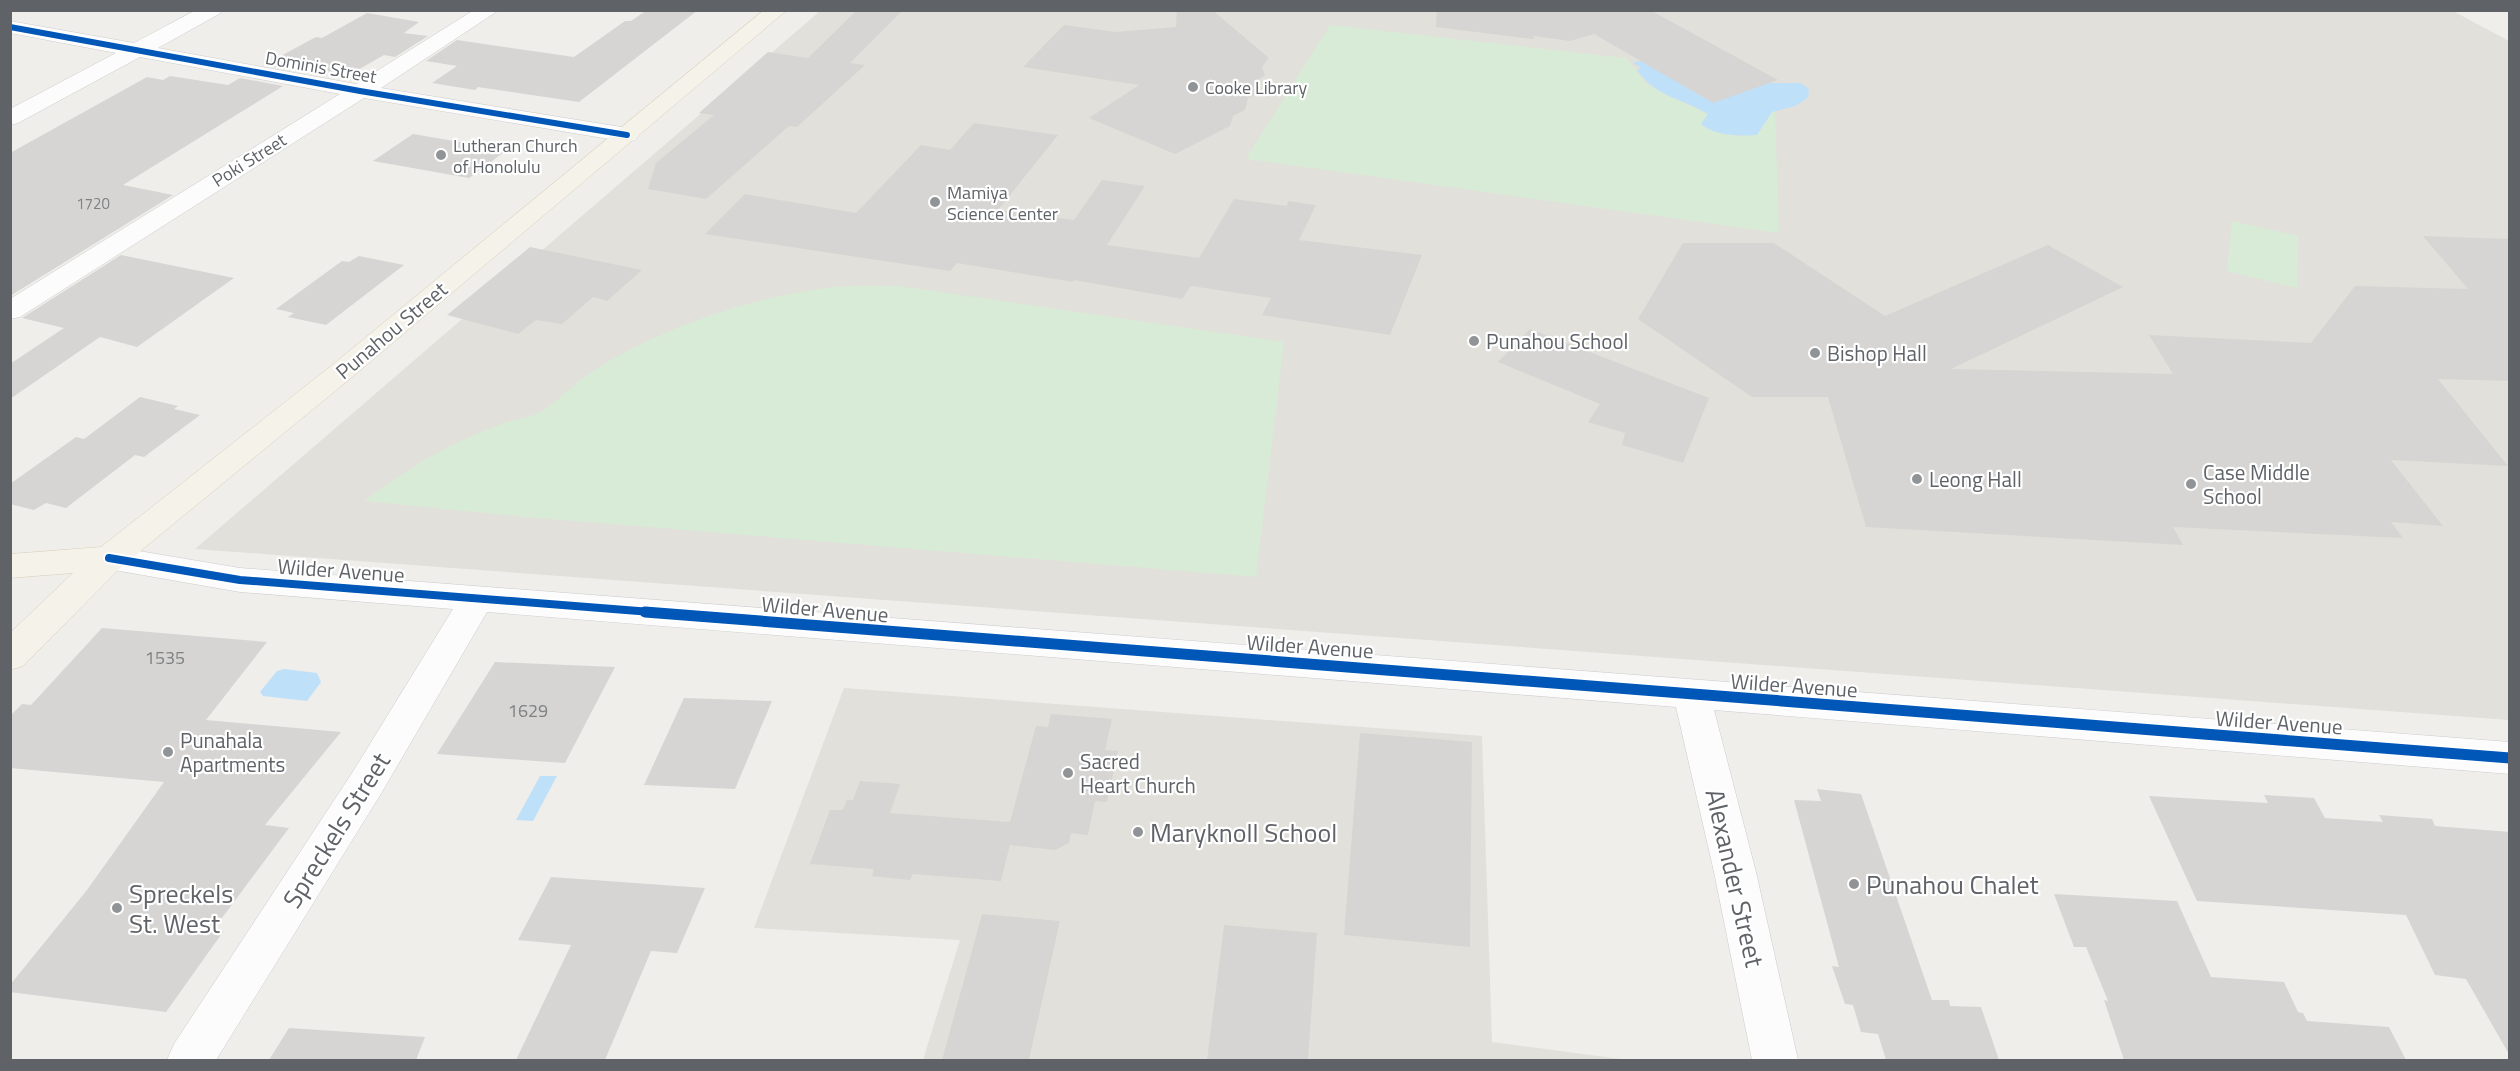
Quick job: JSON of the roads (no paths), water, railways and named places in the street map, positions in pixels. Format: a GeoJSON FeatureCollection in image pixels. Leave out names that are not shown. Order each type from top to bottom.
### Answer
{"type":"FeatureCollection","features":[{"type":"Feature","properties":{"kind":"main road","name":"Punahou Street"},"geometry":{"type":"LineString","coordinates":[[10,656],[109,558],[341,372],[777,10]]}},
{"type":"Feature","properties":{"kind":"main road","name":"Wilder Avenue"},"geometry":{"type":"LineString","coordinates":[[10,566],[109,558]]}},
{"type":"Feature","properties":{"kind":"street"},"geometry":{"type":"LineString","coordinates":[[10,118],[212,10]]}},
{"type":"Feature","properties":{"kind":"street","name":"Poki Street"},"geometry":{"type":"LineString","coordinates":[[10,311],[489,10]]}},
{"type":"Feature","properties":{"kind":"street","name":"Dominis Street"},"geometry":{"type":"LineString","coordinates":[[10,27],[136,52],[627,135]]}},
{"type":"Feature","properties":{"kind":"street","name":"Wilder Avenue"},"geometry":{"type":"LineString","coordinates":[[109,558],[240,580],[2510,758]]}},
{"type":"Feature","properties":{"kind":"street","name":"Spreckels Street"},"geometry":{"type":"LineString","coordinates":[[190,1060],[368,781],[478,598]]}},
{"type":"Feature","properties":{"kind":"street","name":"Alexander Street"},"geometry":{"type":"LineString","coordinates":[[1692,695],[1735,872],[1775,1060]]}},
{"type":"Feature","properties":{"kind":"water"},"geometry":{"type":"Polygon","coordinates":[[[1638,61],[1769,83],[1801,83],[1809,89],[1808,98],[1795,106],[1772,112],[1757,135],[1720,133],[1701,124],[1708,114],[1661,92],[1645,79],[1637,70],[1641,68],[1633,63],[1638,61]]]}},
{"type":"Feature","properties":{"kind":"water"},"geometry":{"type":"Polygon","coordinates":[[[284,669],[317,673],[321,682],[307,701],[263,696],[260,692],[277,671],[284,669]]]}},
{"type":"Feature","properties":{"kind":"water"},"geometry":{"type":"Polygon","coordinates":[[[540,776],[557,776],[533,821],[516,820],[540,776]]]}},
{"type":"Feature","properties":{"kind":"place","name":"Cooke Library"},"geometry":{"type":"Point","coordinates":[1193,87]}},
{"type":"Feature","properties":{"kind":"place","name":"Lutheran Church of Honolulu"},"geometry":{"type":"Point","coordinates":[441,155]}},
{"type":"Feature","properties":{"kind":"place","name":"Mamiya Science Center"},"geometry":{"type":"Point","coordinates":[935,202]}},
{"type":"Feature","properties":{"kind":"place","name":"Punahou School"},"geometry":{"type":"Point","coordinates":[1474,341]}},
{"type":"Feature","properties":{"kind":"place","name":"Bishop Hall"},"geometry":{"type":"Point","coordinates":[1815,353]}},
{"type":"Feature","properties":{"kind":"place","name":"Leong Hall"},"geometry":{"type":"Point","coordinates":[1917,479]}},
{"type":"Feature","properties":{"kind":"place","name":"Case Middle School"},"geometry":{"type":"Point","coordinates":[2191,484]}},
{"type":"Feature","properties":{"kind":"place","name":"Punahala Apartments"},"geometry":{"type":"Point","coordinates":[168,752]}},
{"type":"Feature","properties":{"kind":"place","name":"Sacred Heart Church"},"geometry":{"type":"Point","coordinates":[1068,773]}},
{"type":"Feature","properties":{"kind":"place","name":"Maryknoll School"},"geometry":{"type":"Point","coordinates":[1138,832]}},
{"type":"Feature","properties":{"kind":"place","name":"Punahou Chalet"},"geometry":{"type":"Point","coordinates":[1854,884]}},
{"type":"Feature","properties":{"kind":"place","name":"Spreckels St. West"},"geometry":{"type":"Point","coordinates":[117,908]}}]}
